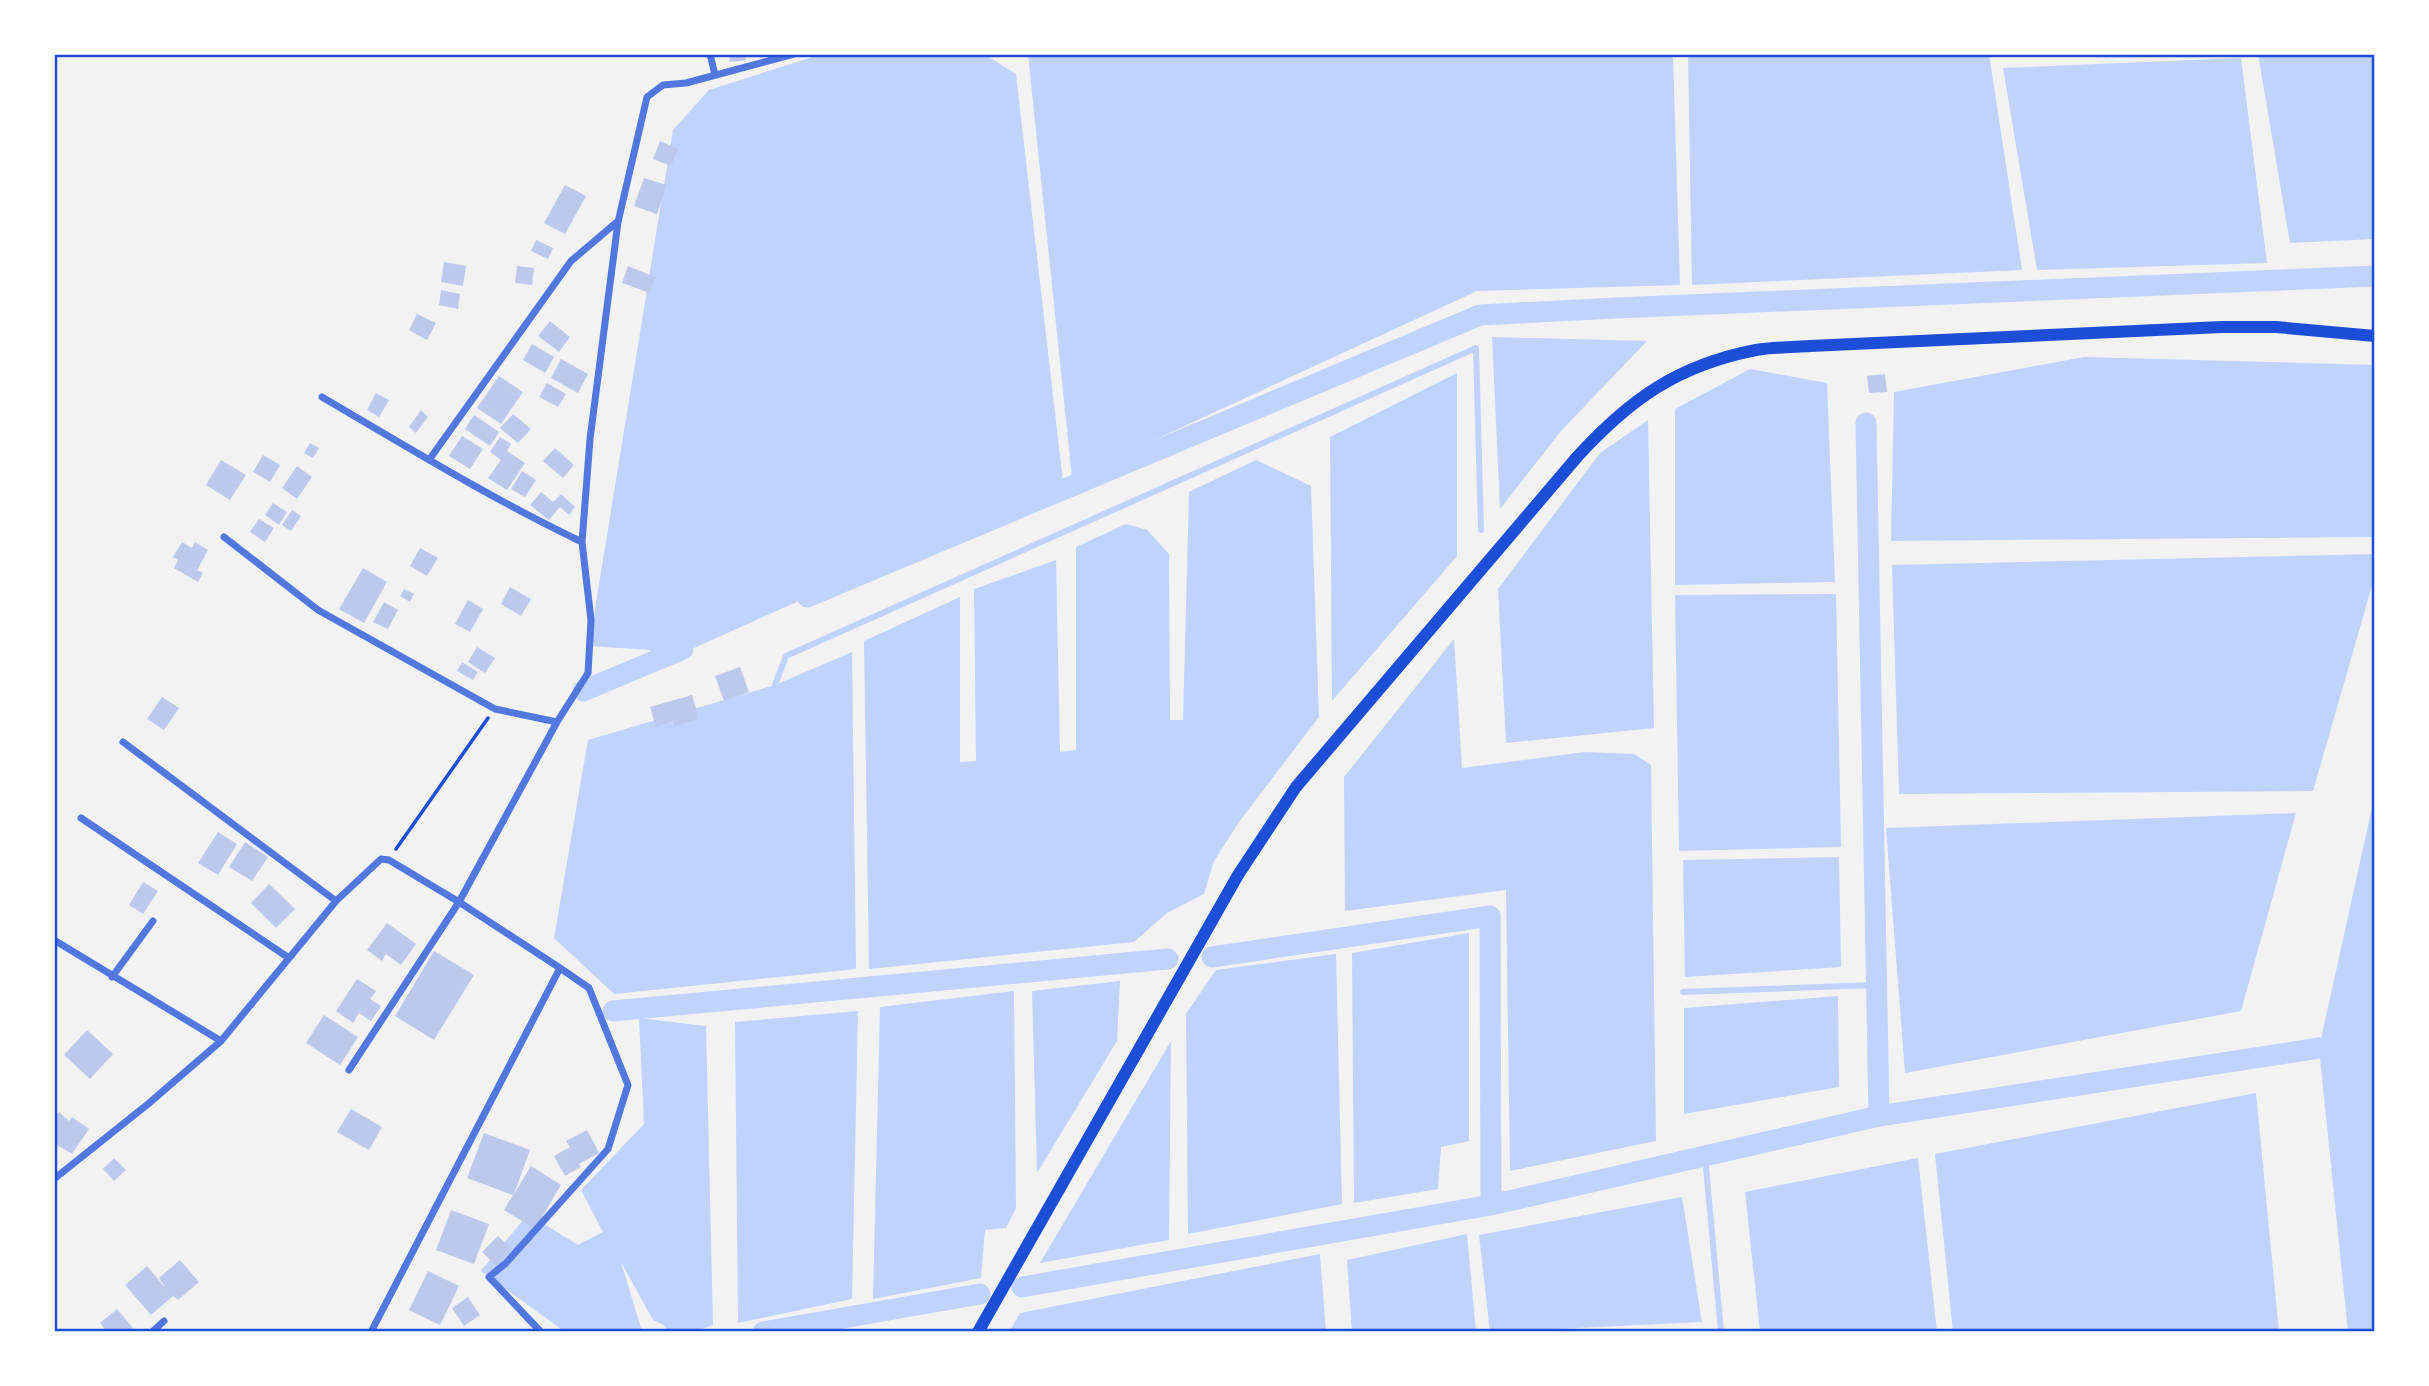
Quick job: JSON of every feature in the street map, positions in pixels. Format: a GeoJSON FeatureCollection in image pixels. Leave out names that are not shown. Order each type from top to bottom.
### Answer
{"type":"FeatureCollection","features":[{"type":"Feature","properties":{"kind":"main road"},"geometry":{"type":"LineString","coordinates":[[978,1332],[1238,875],[1296,787],[1577,457],[1608,425],[1651,390],[1669,378],[1724,358],[1758,349],[1810,345],[2222,327],[2276,327],[2375,336]]}},
{"type":"Feature","properties":{"kind":"street"},"geometry":{"type":"LineString","coordinates":[[710,54],[715,75]]}},
{"type":"Feature","properties":{"kind":"street"},"geometry":{"type":"LineString","coordinates":[[349,1070],[459,902],[557,722],[588,673],[591,620],[582,541],[590,439],[618,222],[647,97],[663,85],[686,83],[794,54]]}},
{"type":"Feature","properties":{"kind":"street"},"geometry":{"type":"LineString","coordinates":[[429,460],[571,261],[618,222]]}},
{"type":"Feature","properties":{"kind":"street"},"geometry":{"type":"LineString","coordinates":[[322,397],[539,521],[582,541]]}},
{"type":"Feature","properties":{"kind":"street"},"geometry":{"type":"LineString","coordinates":[[224,537],[318,610],[495,709],[557,722]]}},
{"type":"Feature","properties":{"kind":"street"},"geometry":{"type":"LineString","coordinates":[[123,742],[336,901]]}},
{"type":"Feature","properties":{"kind":"street"},"geometry":{"type":"LineString","coordinates":[[81,818],[289,958]]}},
{"type":"Feature","properties":{"kind":"street"},"geometry":{"type":"LineString","coordinates":[[54,1179],[221,1041],[336,901],[381,859],[389,860],[459,902],[589,988],[628,1085],[608,1149],[506,1263],[489,1277],[541,1332]]}},
{"type":"Feature","properties":{"kind":"street"},"geometry":{"type":"LineString","coordinates":[[112,977],[153,921]]}},
{"type":"Feature","properties":{"kind":"street"},"geometry":{"type":"LineString","coordinates":[[54,940],[221,1041]]}},
{"type":"Feature","properties":{"kind":"street"},"geometry":{"type":"LineString","coordinates":[[371,1332],[560,968]]}},
{"type":"Feature","properties":{"kind":"street"},"geometry":{"type":"LineString","coordinates":[[152,1332],[164,1321]]}},
{"type":"Feature","properties":{"kind":"path"},"geometry":{"type":"LineString","coordinates":[[389,860],[495,709]]}},
{"type":"Feature","properties":{"kind":"water"},"geometry":{"type":"Polygon","coordinates":[[[822,54],[984,54],[1016,74],[1063,482],[661,663],[650,650],[589,646],[673,130],[709,90],[822,54]]]}},
{"type":"Feature","properties":{"kind":"water"},"geometry":{"type":"Polygon","coordinates":[[[1028,54],[1673,54],[1680,285],[1477,291],[1072,478],[1028,54]]]}},
{"type":"Feature","properties":{"kind":"water"},"geometry":{"type":"Polygon","coordinates":[[[1688,54],[1989,54],[2022,270],[1692,285],[1688,54]]]}},
{"type":"Feature","properties":{"kind":"water"},"geometry":{"type":"Polygon","coordinates":[[[2258,54],[2375,54],[2375,239],[2290,243],[2258,54]]]}},
{"type":"Feature","properties":{"kind":"water"},"geometry":{"type":"Polygon","coordinates":[[[2241,58],[2267,263],[2037,270],[2003,68],[2241,58]]]}},
{"type":"Feature","properties":{"kind":"water"},"geometry":{"type":"Polygon","coordinates":[[[1492,337],[1647,341],[1561,431],[1500,509],[1492,337]]]}},
{"type":"Feature","properties":{"kind":"water"},"geometry":{"type":"Polygon","coordinates":[[[2084,357],[2375,365],[2375,537],[1891,541],[1894,392],[2084,357]]]}},
{"type":"Feature","properties":{"kind":"water"},"geometry":{"type":"Polygon","coordinates":[[[1750,369],[1827,383],[1835,582],[1675,585],[1675,409],[1750,369]]]}},
{"type":"Feature","properties":{"kind":"water"},"geometry":{"type":"Polygon","coordinates":[[[1457,373],[1457,556],[1332,701],[1330,437],[1457,373]]]}},
{"type":"Feature","properties":{"kind":"water"},"geometry":{"type":"Polygon","coordinates":[[[1648,420],[1654,728],[1506,743],[1498,589],[1600,453],[1648,420]]]}},
{"type":"Feature","properties":{"kind":"water"},"geometry":{"type":"Polygon","coordinates":[[[1256,460],[1311,486],[1319,717],[1239,822],[1214,861],[1204,894],[1167,913],[1134,942],[869,969],[864,641],[960,597],[960,762],[976,761],[974,589],[1056,560],[1060,752],[1076,750],[1076,547],[1126,524],[1147,530],[1169,554],[1170,720],[1183,720],[1189,492],[1256,460]]]}},
{"type":"Feature","properties":{"kind":"water"},"geometry":{"type":"Polygon","coordinates":[[[2375,554],[2375,575],[2313,791],[1899,794],[1892,565],[2375,554]]]}},
{"type":"Feature","properties":{"kind":"water"},"geometry":{"type":"Polygon","coordinates":[[[1836,594],[1841,847],[1679,851],[1675,595],[1836,594]]]}},
{"type":"Feature","properties":{"kind":"water"},"geometry":{"type":"Polygon","coordinates":[[[1454,639],[1462,768],[1585,752],[1634,754],[1651,765],[1656,1141],[1510,1171],[1506,890],[1345,911],[1344,777],[1454,639]]]}},
{"type":"Feature","properties":{"kind":"water"},"geometry":{"type":"Polygon","coordinates":[[[852,652],[856,969],[614,994],[554,938],[588,740],[775,685],[852,652]]]}},
{"type":"Feature","properties":{"kind":"water"},"geometry":{"type":"Polygon","coordinates":[[[2375,794],[2375,1332],[2348,1332],[2319,1048],[2375,794]]]}},
{"type":"Feature","properties":{"kind":"water"},"geometry":{"type":"Polygon","coordinates":[[[2296,813],[2241,1011],[1905,1073],[1886,828],[2296,813]]]}},
{"type":"Feature","properties":{"kind":"water"},"geometry":{"type":"Polygon","coordinates":[[[1839,857],[1841,967],[1685,977],[1683,860],[1839,857]]]}},
{"type":"Feature","properties":{"kind":"water"},"geometry":{"type":"Polygon","coordinates":[[[1469,933],[1469,1141],[1441,1147],[1438,1189],[1354,1203],[1352,953],[1469,933]]]}},
{"type":"Feature","properties":{"kind":"water"},"geometry":{"type":"Polygon","coordinates":[[[1336,954],[1342,1204],[1188,1234],[1186,1014],[1216,970],[1336,954]]]}},
{"type":"Feature","properties":{"kind":"water"},"geometry":{"type":"Polygon","coordinates":[[[1120,981],[1117,1041],[1037,1173],[1032,991],[1120,981]]]}},
{"type":"Feature","properties":{"kind":"water"},"geometry":{"type":"Polygon","coordinates":[[[1014,991],[1016,1208],[1006,1228],[985,1230],[981,1278],[873,1299],[880,1007],[1014,991]]]}},
{"type":"Feature","properties":{"kind":"water"},"geometry":{"type":"Polygon","coordinates":[[[1838,996],[1839,1087],[1684,1114],[1684,1008],[1838,996]]]}},
{"type":"Feature","properties":{"kind":"water"},"geometry":{"type":"Polygon","coordinates":[[[858,1011],[852,1299],[738,1323],[735,1022],[858,1011]]]}},
{"type":"Feature","properties":{"kind":"water"},"geometry":{"type":"Polygon","coordinates":[[[639,1018],[706,1026],[713,1325],[693,1332],[668,1332],[664,1325],[653,1320],[621,1262],[641,1332],[565,1332],[481,1271],[528,1214],[578,1245],[603,1232],[581,1190],[644,1124],[639,1018]]]}},
{"type":"Feature","properties":{"kind":"water"},"geometry":{"type":"Polygon","coordinates":[[[1171,1041],[1169,1240],[1040,1263],[1171,1041]]]}},
{"type":"Feature","properties":{"kind":"water"},"geometry":{"type":"Polygon","coordinates":[[[2256,1093],[2279,1332],[1953,1332],[1935,1154],[2256,1093]]]}},
{"type":"Feature","properties":{"kind":"water"},"geometry":{"type":"Polygon","coordinates":[[[1918,1158],[1937,1332],[1760,1332],[1745,1192],[1918,1158]]]}},
{"type":"Feature","properties":{"kind":"water"},"geometry":{"type":"Polygon","coordinates":[[[1682,1197],[1702,1322],[1490,1332],[1479,1235],[1682,1197]]]}},
{"type":"Feature","properties":{"kind":"water"},"geometry":{"type":"Polygon","coordinates":[[[1467,1234],[1476,1332],[1352,1332],[1347,1260],[1467,1234]]]}},
{"type":"Feature","properties":{"kind":"water"},"geometry":{"type":"Polygon","coordinates":[[[1320,1254],[1326,1332],[1009,1332],[1020,1313],[1320,1254]]]}},
{"type":"Feature","properties":{"kind":"building"},"geometry":{"type":"Polygon","coordinates":[[[729,54],[745,54],[746,60],[730,62],[729,54]]]}},
{"type":"Feature","properties":{"kind":"building"},"geometry":{"type":"Polygon","coordinates":[[[660,141],[678,149],[671,166],[653,159],[660,141]]]}},
{"type":"Feature","properties":{"kind":"building"},"geometry":{"type":"Polygon","coordinates":[[[644,178],[667,185],[657,214],[634,206],[644,178]]]}},
{"type":"Feature","properties":{"kind":"building"},"geometry":{"type":"Polygon","coordinates":[[[565,185],[586,196],[565,234],[544,223],[565,185]]]}},
{"type":"Feature","properties":{"kind":"building"},"geometry":{"type":"Polygon","coordinates":[[[536,240],[553,248],[548,259],[531,251],[536,240]]]}},
{"type":"Feature","properties":{"kind":"building"},"geometry":{"type":"Polygon","coordinates":[[[444,262],[466,266],[463,286],[441,282],[444,262]]]}},
{"type":"Feature","properties":{"kind":"building"},"geometry":{"type":"Polygon","coordinates":[[[517,266],[534,268],[532,285],[515,283],[517,266]]]}},
{"type":"Feature","properties":{"kind":"building"},"geometry":{"type":"Polygon","coordinates":[[[628,266],[655,277],[650,293],[622,283],[628,266]]]}},
{"type":"Feature","properties":{"kind":"building"},"geometry":{"type":"Polygon","coordinates":[[[441,290],[460,294],[458,309],[439,305],[441,290]]]}},
{"type":"Feature","properties":{"kind":"building"},"geometry":{"type":"Polygon","coordinates":[[[417,314],[436,323],[427,340],[409,330],[417,314]]]}},
{"type":"Feature","properties":{"kind":"building"},"geometry":{"type":"Polygon","coordinates":[[[550,321],[570,337],[559,352],[538,336],[550,321]]]}},
{"type":"Feature","properties":{"kind":"building"},"geometry":{"type":"Polygon","coordinates":[[[532,344],[554,357],[545,373],[523,360],[532,344]]]}},
{"type":"Feature","properties":{"kind":"building"},"geometry":{"type":"Polygon","coordinates":[[[561,359],[588,374],[578,393],[551,378],[561,359]]]}},
{"type":"Feature","properties":{"kind":"building"},"geometry":{"type":"Polygon","coordinates":[[[1885,374],[1887,392],[1869,393],[1867,376],[1885,374]]]}},
{"type":"Feature","properties":{"kind":"building"},"geometry":{"type":"Polygon","coordinates":[[[499,376],[523,392],[501,424],[477,408],[499,376]]]}},
{"type":"Feature","properties":{"kind":"building"},"geometry":{"type":"Polygon","coordinates":[[[547,383],[566,394],[558,407],[539,397],[547,383]]]}},
{"type":"Feature","properties":{"kind":"building"},"geometry":{"type":"Polygon","coordinates":[[[376,393],[389,400],[379,417],[367,410],[376,393]]]}},
{"type":"Feature","properties":{"kind":"building"},"geometry":{"type":"Polygon","coordinates":[[[421,410],[428,417],[416,433],[409,427],[421,410]]]}},
{"type":"Feature","properties":{"kind":"building"},"geometry":{"type":"Polygon","coordinates":[[[513,414],[531,429],[518,443],[500,428],[513,414]]]}},
{"type":"Feature","properties":{"kind":"building"},"geometry":{"type":"Polygon","coordinates":[[[474,415],[499,432],[490,446],[465,429],[474,415]]]}},
{"type":"Feature","properties":{"kind":"building"},"geometry":{"type":"Polygon","coordinates":[[[462,436],[483,449],[470,469],[449,456],[462,436]]]}},
{"type":"Feature","properties":{"kind":"building"},"geometry":{"type":"Polygon","coordinates":[[[500,437],[511,444],[507,451],[525,463],[507,490],[488,478],[501,460],[490,452],[500,437]]]}},
{"type":"Feature","properties":{"kind":"building"},"geometry":{"type":"Polygon","coordinates":[[[310,443],[319,448],[313,458],[304,453],[310,443]]]}},
{"type":"Feature","properties":{"kind":"building"},"geometry":{"type":"Polygon","coordinates":[[[555,448],[574,465],[563,478],[543,461],[555,448]]]}},
{"type":"Feature","properties":{"kind":"building"},"geometry":{"type":"Polygon","coordinates":[[[263,455],[280,465],[270,482],[253,472],[263,455]]]}},
{"type":"Feature","properties":{"kind":"building"},"geometry":{"type":"Polygon","coordinates":[[[221,460],[246,475],[230,500],[206,485],[221,460]]]}},
{"type":"Feature","properties":{"kind":"building"},"geometry":{"type":"Polygon","coordinates":[[[297,466],[312,477],[297,499],[282,488],[297,466]]]}},
{"type":"Feature","properties":{"kind":"building"},"geometry":{"type":"Polygon","coordinates":[[[522,471],[536,480],[525,497],[511,489],[522,471]]]}},
{"type":"Feature","properties":{"kind":"building"},"geometry":{"type":"Polygon","coordinates":[[[541,492],[553,502],[561,494],[575,507],[569,515],[560,507],[549,520],[530,505],[541,492]]]}},
{"type":"Feature","properties":{"kind":"building"},"geometry":{"type":"Polygon","coordinates":[[[273,503],[287,512],[279,525],[265,515],[273,503]]]}},
{"type":"Feature","properties":{"kind":"building"},"geometry":{"type":"Polygon","coordinates":[[[292,510],[301,516],[291,531],[282,525],[292,510]]]}},
{"type":"Feature","properties":{"kind":"building"},"geometry":{"type":"Polygon","coordinates":[[[259,519],[274,528],[265,542],[250,532],[259,519]]]}},
{"type":"Feature","properties":{"kind":"building"},"geometry":{"type":"Polygon","coordinates":[[[182,542],[192,548],[195,542],[208,550],[197,570],[203,573],[198,582],[174,568],[178,560],[173,557],[182,542]]]}},
{"type":"Feature","properties":{"kind":"building"},"geometry":{"type":"Polygon","coordinates":[[[420,548],[438,558],[427,576],[410,566],[420,548]]]}},
{"type":"Feature","properties":{"kind":"building"},"geometry":{"type":"Polygon","coordinates":[[[363,568],[387,582],[364,623],[339,609],[363,568]]]}},
{"type":"Feature","properties":{"kind":"building"},"geometry":{"type":"Polygon","coordinates":[[[510,587],[531,599],[521,616],[501,604],[510,587]]]}},
{"type":"Feature","properties":{"kind":"building"},"geometry":{"type":"Polygon","coordinates":[[[404,589],[414,594],[410,602],[400,596],[404,589]]]}},
{"type":"Feature","properties":{"kind":"building"},"geometry":{"type":"Polygon","coordinates":[[[468,600],[483,609],[470,632],[455,624],[468,600]]]}},
{"type":"Feature","properties":{"kind":"building"},"geometry":{"type":"Polygon","coordinates":[[[384,602],[398,610],[388,629],[373,622],[384,602]]]}},
{"type":"Feature","properties":{"kind":"building"},"geometry":{"type":"Polygon","coordinates":[[[477,647],[495,658],[485,673],[468,662],[477,647]]]}},
{"type":"Feature","properties":{"kind":"building"},"geometry":{"type":"Polygon","coordinates":[[[462,662],[478,672],[473,680],[457,671],[462,662]]]}},
{"type":"Feature","properties":{"kind":"building"},"geometry":{"type":"Polygon","coordinates":[[[740,667],[749,692],[724,701],[715,676],[740,667]]]}},
{"type":"Feature","properties":{"kind":"building"},"geometry":{"type":"Polygon","coordinates":[[[692,695],[699,719],[674,726],[673,721],[656,727],[650,707],[692,695]]]}},
{"type":"Feature","properties":{"kind":"building"},"geometry":{"type":"Polygon","coordinates":[[[162,697],[179,708],[164,730],[147,719],[162,697]]]}},
{"type":"Feature","properties":{"kind":"building"},"geometry":{"type":"Polygon","coordinates":[[[218,832],[237,844],[218,875],[198,863],[218,832]]]}},
{"type":"Feature","properties":{"kind":"building"},"geometry":{"type":"Polygon","coordinates":[[[245,842],[268,857],[252,881],[229,867],[245,842]]]}},
{"type":"Feature","properties":{"kind":"building"},"geometry":{"type":"Polygon","coordinates":[[[143,882],[158,891],[143,914],[129,905],[143,882]]]}},
{"type":"Feature","properties":{"kind":"building"},"geometry":{"type":"Polygon","coordinates":[[[269,884],[295,909],[276,928],[251,903],[269,884]]]}},
{"type":"Feature","properties":{"kind":"building"},"geometry":{"type":"Polygon","coordinates":[[[387,923],[416,944],[401,965],[386,954],[382,961],[367,950],[387,923]]]}},
{"type":"Feature","properties":{"kind":"building"},"geometry":{"type":"Polygon","coordinates":[[[434,951],[474,975],[434,1040],[395,1016],[434,951]]]}},
{"type":"Feature","properties":{"kind":"building"},"geometry":{"type":"Polygon","coordinates":[[[357,979],[376,991],[370,999],[381,1006],[371,1021],[359,1013],[353,1023],[336,1011],[357,979]]]}},
{"type":"Feature","properties":{"kind":"building"},"geometry":{"type":"Polygon","coordinates":[[[324,1015],[358,1037],[340,1065],[306,1043],[324,1015]]]}},
{"type":"Feature","properties":{"kind":"building"},"geometry":{"type":"Polygon","coordinates":[[[87,1030],[113,1054],[90,1079],[64,1055],[87,1030]]]}},
{"type":"Feature","properties":{"kind":"building"},"geometry":{"type":"Polygon","coordinates":[[[351,1109],[382,1127],[369,1150],[337,1132],[351,1109]]]}},
{"type":"Feature","properties":{"kind":"building"},"geometry":{"type":"Polygon","coordinates":[[[59,1112],[69,1121],[72,1117],[89,1129],[72,1154],[54,1143],[54,1118],[59,1112]]]}},
{"type":"Feature","properties":{"kind":"building"},"geometry":{"type":"Polygon","coordinates":[[[587,1130],[599,1153],[565,1176],[554,1156],[570,1147],[566,1141],[587,1130]]]}},
{"type":"Feature","properties":{"kind":"building"},"geometry":{"type":"Polygon","coordinates":[[[484,1133],[530,1150],[514,1194],[531,1166],[561,1185],[535,1229],[504,1210],[513,1195],[467,1178],[484,1133]]]}},
{"type":"Feature","properties":{"kind":"building"},"geometry":{"type":"Polygon","coordinates":[[[114,1158],[126,1170],[114,1181],[103,1169],[114,1158]]]}},
{"type":"Feature","properties":{"kind":"building"},"geometry":{"type":"Polygon","coordinates":[[[451,1210],[489,1224],[474,1264],[436,1250],[451,1210]]]}},
{"type":"Feature","properties":{"kind":"building"},"geometry":{"type":"Polygon","coordinates":[[[498,1236],[512,1249],[496,1265],[482,1252],[498,1236]]]}},
{"type":"Feature","properties":{"kind":"building"},"geometry":{"type":"Polygon","coordinates":[[[180,1260],[199,1282],[178,1300],[173,1296],[151,1315],[125,1285],[147,1266],[167,1290],[159,1278],[180,1260]]]}},
{"type":"Feature","properties":{"kind":"building"},"geometry":{"type":"Polygon","coordinates":[[[428,1271],[459,1286],[440,1325],[409,1310],[428,1271]]]}},
{"type":"Feature","properties":{"kind":"building"},"geometry":{"type":"Polygon","coordinates":[[[468,1297],[480,1315],[464,1326],[452,1308],[468,1297]]]}},
{"type":"Feature","properties":{"kind":"building"},"geometry":{"type":"Polygon","coordinates":[[[117,1309],[133,1328],[129,1332],[107,1332],[100,1323],[117,1309]]]}},
{"type":"Feature","properties":{"kind":"waterway"},"geometry":{"type":"LineString","coordinates":[[807,597],[1480,315],[2375,276]]}},
{"type":"Feature","properties":{"kind":"waterway"},"geometry":{"type":"LineString","coordinates":[[775,685],[786,656],[1476,348],[1481,530]]}},
{"type":"Feature","properties":{"kind":"waterway"},"geometry":{"type":"LineString","coordinates":[[1866,423],[1879,1116]]}},
{"type":"Feature","properties":{"kind":"waterway"},"geometry":{"type":"LineString","coordinates":[[583,691],[683,649]]}},
{"type":"Feature","properties":{"kind":"waterway"},"geometry":{"type":"LineString","coordinates":[[1212,957],[1490,916],[1491,1205]]}},
{"type":"Feature","properties":{"kind":"waterway"},"geometry":{"type":"LineString","coordinates":[[613,1011],[1168,959]]}},
{"type":"Feature","properties":{"kind":"waterway"},"geometry":{"type":"LineString","coordinates":[[1683,992],[1876,985]]}},
{"type":"Feature","properties":{"kind":"waterway"},"geometry":{"type":"LineString","coordinates":[[1022,1287],[1491,1205],[1879,1116],[2319,1048]]}},
{"type":"Feature","properties":{"kind":"waterway"},"geometry":{"type":"LineString","coordinates":[[1705,1156],[1721,1332]]}},
{"type":"Feature","properties":{"kind":"waterway"},"geometry":{"type":"LineString","coordinates":[[763,1332],[980,1294]]}}]}
